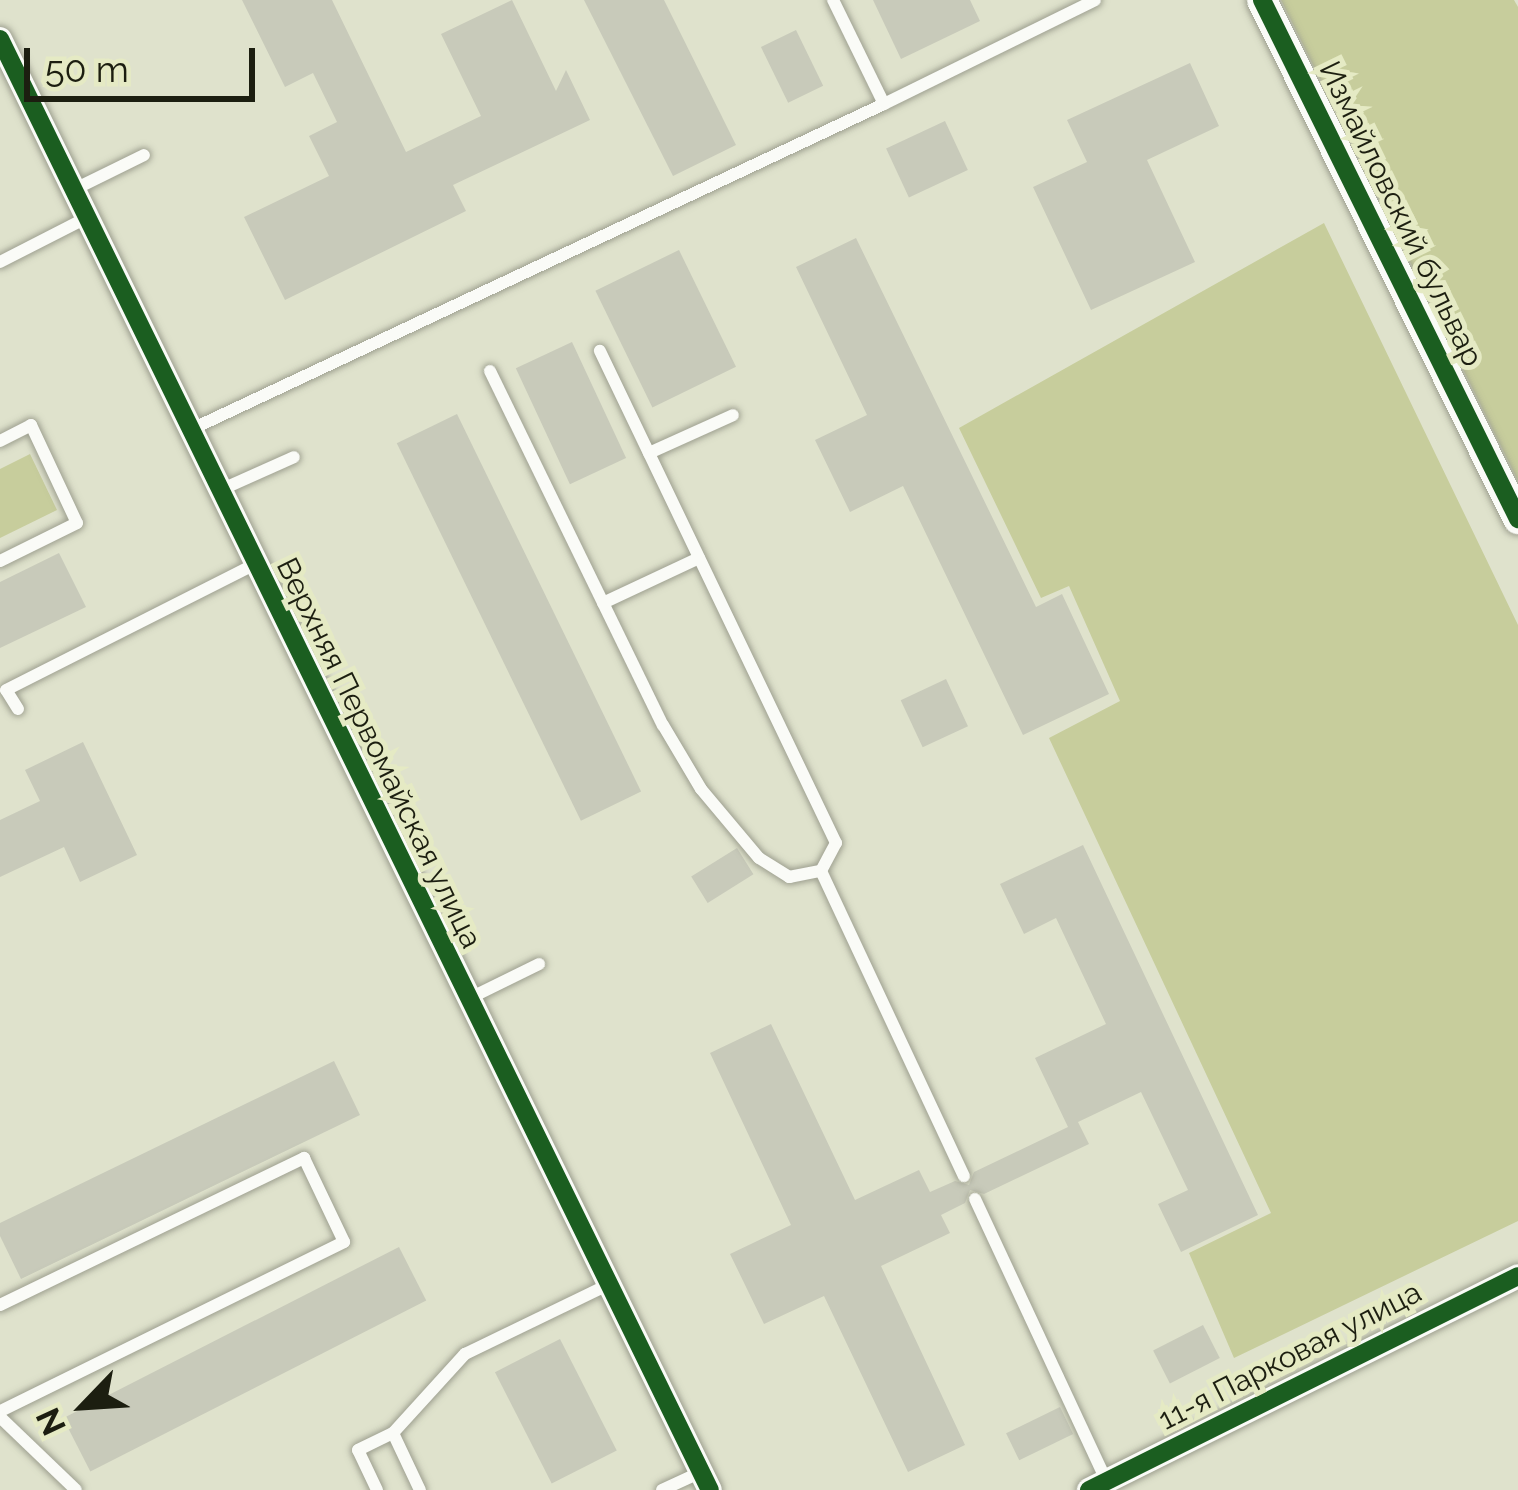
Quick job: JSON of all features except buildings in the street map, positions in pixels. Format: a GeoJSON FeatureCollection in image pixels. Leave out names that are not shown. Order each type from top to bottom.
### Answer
{"type":"FeatureCollection","features":[{"type":"Feature","properties":{"kind":"street","name":"Измайловский бульвар"},"geometry":{"type":"LineString","coordinates":[[1262,0],[1518,519]]}},
{"type":"Feature","properties":{"kind":"street","name":"Верхняя Первомайская улица"},"geometry":{"type":"LineString","coordinates":[[0,39],[705,1481]]}},
{"type":"Feature","properties":{"kind":"street","name":"11-я Парковая улица"},"geometry":{"type":"LineString","coordinates":[[1098,1486],[1518,1276]]}},
{"type":"Feature","properties":{"kind":"lane"},"geometry":{"type":"LineString","coordinates":[[833,0],[884,104]]}},
{"type":"Feature","properties":{"kind":"lane"},"geometry":{"type":"LineString","coordinates":[[188,431],[1095,0]]}},
{"type":"Feature","properties":{"kind":"lane"},"geometry":{"type":"LineString","coordinates":[[72,190],[145,155]]}},
{"type":"Feature","properties":{"kind":"lane"},"geometry":{"type":"LineString","coordinates":[[0,262],[86,218]]}},
{"type":"Feature","properties":{"kind":"lane"},"geometry":{"type":"LineString","coordinates":[[600,351],[836,843],[821,872]]}},
{"type":"Feature","properties":{"kind":"lane"},"geometry":{"type":"LineString","coordinates":[[490,371],[701,789],[759,858],[789,877],[821,872]]}},
{"type":"Feature","properties":{"kind":"lane"},"geometry":{"type":"LineString","coordinates":[[649,453],[733,415]]}},
{"type":"Feature","properties":{"kind":"lane"},"geometry":{"type":"LineString","coordinates":[[0,441],[31,425],[77,523],[0,561]]}},
{"type":"Feature","properties":{"kind":"lane"},"geometry":{"type":"LineString","coordinates":[[218,492],[294,457]]}},
{"type":"Feature","properties":{"kind":"lane"},"geometry":{"type":"LineString","coordinates":[[604,603],[699,558]]}},
{"type":"Feature","properties":{"kind":"lane"},"geometry":{"type":"LineString","coordinates":[[17,709],[6,690],[255,564]]}},
{"type":"Feature","properties":{"kind":"lane"},"geometry":{"type":"LineString","coordinates":[[821,872],[964,1176]]}},
{"type":"Feature","properties":{"kind":"lane"},"geometry":{"type":"LineString","coordinates":[[466,1000],[539,964]]}},
{"type":"Feature","properties":{"kind":"lane"},"geometry":{"type":"LineString","coordinates":[[0,1305],[304,1157],[344,1242],[0,1414],[76,1490]]}},
{"type":"Feature","properties":{"kind":"lane"},"geometry":{"type":"LineString","coordinates":[[975,1199],[1098,1486]]}},
{"type":"Feature","properties":{"kind":"lane"},"geometry":{"type":"LineString","coordinates":[[376,1490],[358,1450],[393,1433],[465,1354],[608,1285]]}},
{"type":"Feature","properties":{"kind":"lane"},"geometry":{"type":"LineString","coordinates":[[393,1433],[419,1490]]}},
{"type":"Feature","properties":{"kind":"lane"},"geometry":{"type":"LineString","coordinates":[[662,1490],[705,1481]]}},
{"type":"Feature","properties":{"kind":"green space"},"geometry":{"type":"Polygon","coordinates":[[[1281,0],[1514,0],[1518,7],[1518,481],[1281,0]]]}},
{"type":"Feature","properties":{"kind":"green space"},"geometry":{"type":"Polygon","coordinates":[[[1324,223],[1518,625],[1518,1221],[1234,1358],[1189,1253],[1271,1213],[1049,738],[1120,701],[1069,586],[1041,598],[959,428],[1324,223]]]}},
{"type":"Feature","properties":{"kind":"green space"},"geometry":{"type":"Polygon","coordinates":[[[30,454],[57,510],[0,538],[0,469],[30,454]]]}},
{"type":"Feature","properties":{"kind":"cycle path"},"geometry":{"type":"LineString","coordinates":[[1262,0],[1518,519]]}},
{"type":"Feature","properties":{"kind":"cycle path"},"geometry":{"type":"LineString","coordinates":[[0,39],[710,1490]]}},
{"type":"Feature","properties":{"kind":"cycle path"},"geometry":{"type":"LineString","coordinates":[[1089,1490],[1518,1276]]}}]}
